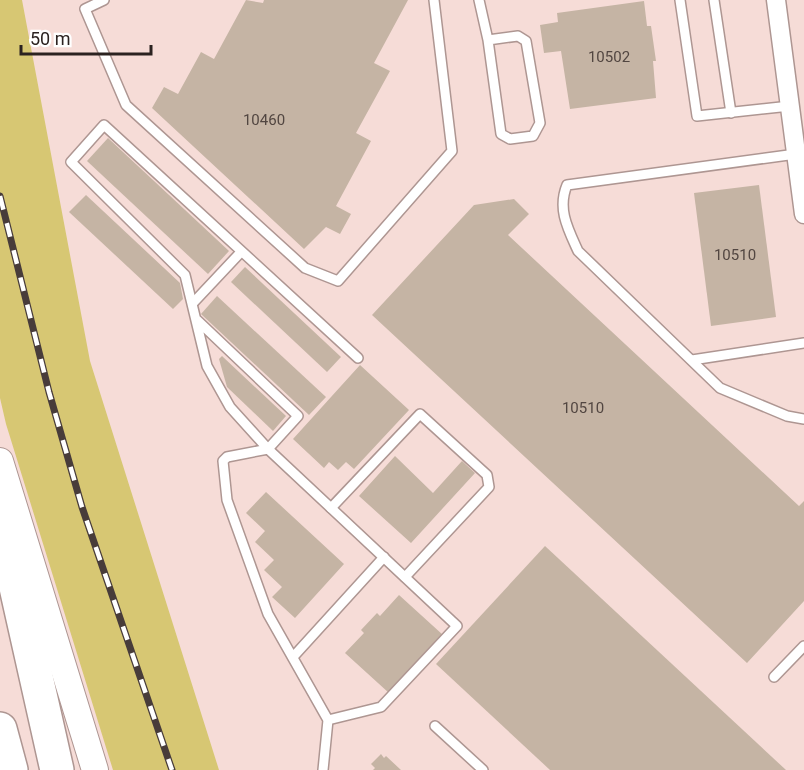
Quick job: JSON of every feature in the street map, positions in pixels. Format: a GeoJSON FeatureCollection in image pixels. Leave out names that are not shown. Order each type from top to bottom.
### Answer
{"type":"FeatureCollection","features":[{"type":"Feature","properties":{"kind":"highway"},"geometry":{"type":"LineString","coordinates":[[0,516],[57,770]]}},
{"type":"Feature","properties":{"kind":"highway"},"geometry":{"type":"LineString","coordinates":[[0,729],[11,770]]}},
{"type":"Feature","properties":{"kind":"main road"},"geometry":{"type":"LineString","coordinates":[[0,461],[95,770]]}},
{"type":"Feature","properties":{"kind":"street"},"geometry":{"type":"LineString","coordinates":[[776,0],[803,202]]}},
{"type":"Feature","properties":{"kind":"lane"},"geometry":{"type":"LineString","coordinates":[[104,0],[86,9],[126,105],[305,268],[338,281],[452,151],[434,0]]}},
{"type":"Feature","properties":{"kind":"lane"},"geometry":{"type":"LineString","coordinates":[[479,0],[488,40],[501,134],[510,139],[533,135],[540,123],[526,40],[518,36],[488,40]]}},
{"type":"Feature","properties":{"kind":"lane"},"geometry":{"type":"LineString","coordinates":[[680,0],[697,116],[790,106]]}},
{"type":"Feature","properties":{"kind":"lane"},"geometry":{"type":"LineString","coordinates":[[714,0],[731,112]]}},
{"type":"Feature","properties":{"kind":"lane"},"geometry":{"type":"LineString","coordinates":[[328,720],[381,707],[457,626],[268,449],[230,406],[207,366],[185,274],[71,162],[104,125],[358,358]]}},
{"type":"Feature","properties":{"kind":"lane"},"geometry":{"type":"LineString","coordinates":[[796,154],[567,185],[562,197],[564,222],[578,251],[720,388],[788,416],[804,419]]}},
{"type":"Feature","properties":{"kind":"lane"},"geometry":{"type":"LineString","coordinates":[[193,303],[241,252]]}},
{"type":"Feature","properties":{"kind":"lane"},"geometry":{"type":"LineString","coordinates":[[197,320],[298,416],[268,449],[227,457],[223,461],[227,500],[268,614],[328,720],[323,770]]}},
{"type":"Feature","properties":{"kind":"lane"},"geometry":{"type":"LineString","coordinates":[[692,360],[804,343]]}},
{"type":"Feature","properties":{"kind":"lane"},"geometry":{"type":"LineString","coordinates":[[331,508],[420,414],[487,475],[489,487],[405,577]]}},
{"type":"Feature","properties":{"kind":"lane"},"geometry":{"type":"LineString","coordinates":[[293,657],[384,557]]}},
{"type":"Feature","properties":{"kind":"lane"},"geometry":{"type":"LineString","coordinates":[[774,677],[804,646]]}},
{"type":"Feature","properties":{"kind":"lane"},"geometry":{"type":"LineString","coordinates":[[435,726],[483,770]]}},
{"type":"Feature","properties":{"kind":"shaded area"},"geometry":{"type":"Polygon","coordinates":[[[0,0],[22,0],[90,361],[219,770],[113,770],[6,424],[0,398],[0,0]]]}},
{"type":"Feature","properties":{"kind":"building"},"geometry":{"type":"Polygon","coordinates":[[[246,0],[263,3],[264,0],[408,0],[374,63],[390,71],[356,133],[371,141],[336,206],[351,214],[340,234],[326,227],[304,249],[152,108],[164,87],[178,94],[201,52],[214,59],[246,0]]]}},
{"type":"Feature","properties":{"kind":"building"},"geometry":{"type":"Polygon","coordinates":[[[644,1],[647,26],[651,26],[656,61],[653,61],[656,98],[570,109],[561,51],[544,53],[540,25],[558,22],[557,13],[644,1]]]}},
{"type":"Feature","properties":{"kind":"building"},"geometry":{"type":"Polygon","coordinates":[[[108,138],[229,251],[208,274],[87,161],[108,138]]]}},
{"type":"Feature","properties":{"kind":"building"},"geometry":{"type":"Polygon","coordinates":[[[759,185],[776,317],[711,326],[694,193],[759,185]]]}},
{"type":"Feature","properties":{"kind":"building"},"geometry":{"type":"Polygon","coordinates":[[[86,195],[180,283],[183,299],[173,309],[69,212],[86,195]]]}},
{"type":"Feature","properties":{"kind":"building"},"geometry":{"type":"Polygon","coordinates":[[[514,199],[529,214],[508,235],[799,506],[804,501],[804,601],[747,663],[372,315],[474,205],[514,199]]]}},
{"type":"Feature","properties":{"kind":"building"},"geometry":{"type":"Polygon","coordinates":[[[245,267],[341,357],[327,372],[231,282],[245,267]]]}},
{"type":"Feature","properties":{"kind":"building"},"geometry":{"type":"Polygon","coordinates":[[[217,296],[326,397],[309,415],[201,314],[217,296]]]}},
{"type":"Feature","properties":{"kind":"building"},"geometry":{"type":"Polygon","coordinates":[[[222,356],[286,416],[273,431],[227,387],[219,359],[222,356]]]}},
{"type":"Feature","properties":{"kind":"building"},"geometry":{"type":"Polygon","coordinates":[[[360,365],[409,410],[354,469],[346,462],[338,470],[329,462],[324,468],[293,439],[360,365]]]}},
{"type":"Feature","properties":{"kind":"building"},"geometry":{"type":"Polygon","coordinates":[[[395,456],[433,493],[462,461],[475,473],[411,543],[359,496],[395,456]]]}},
{"type":"Feature","properties":{"kind":"building"},"geometry":{"type":"Polygon","coordinates":[[[266,492],[344,564],[295,618],[272,597],[282,587],[264,570],[274,560],[255,542],[265,531],[246,513],[266,492]]]}},
{"type":"Feature","properties":{"kind":"building"},"geometry":{"type":"Polygon","coordinates":[[[545,546],[786,770],[550,770],[436,664],[545,546]]]}},
{"type":"Feature","properties":{"kind":"building"},"geometry":{"type":"Polygon","coordinates":[[[399,595],[443,635],[389,693],[345,653],[364,633],[361,630],[377,613],[380,616],[399,595]]]}},
{"type":"Feature","properties":{"kind":"building"},"geometry":{"type":"Polygon","coordinates":[[[381,754],[401,770],[373,770],[375,768],[371,764],[381,754]]]}},
{"type":"Feature","properties":{"kind":"railway"},"geometry":{"type":"LineString","coordinates":[[0,196],[49,392],[82,507],[172,770]]}}]}
